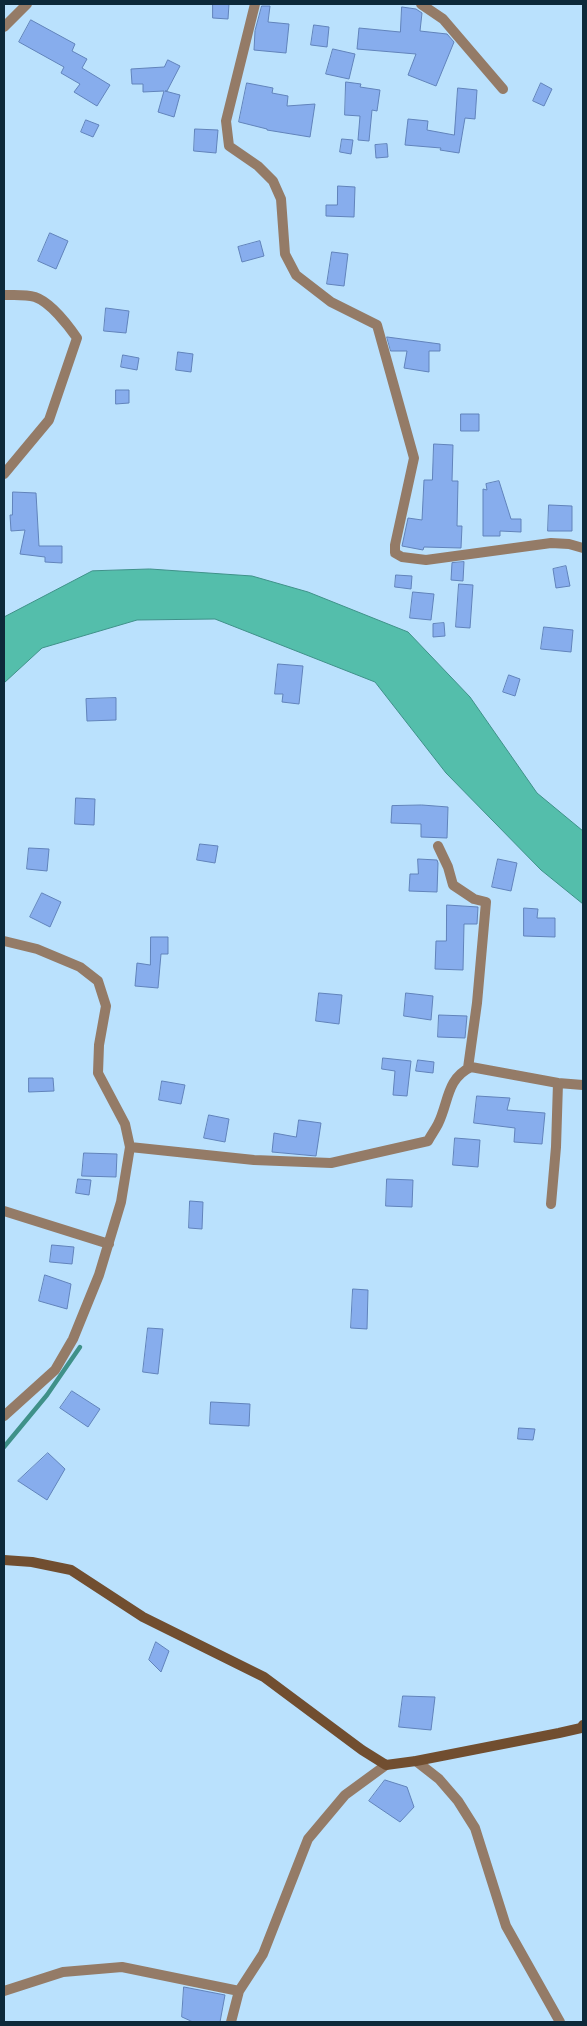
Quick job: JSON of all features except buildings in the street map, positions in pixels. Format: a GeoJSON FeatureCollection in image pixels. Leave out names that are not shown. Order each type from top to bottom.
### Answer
{"type":"FeatureCollection","features":[{"type":"Feature","properties":{"kind":"main road"},"geometry":{"type":"LineString","coordinates":[[4,1560],[32,1562],[71,1570],[143,1617],[264,1677],[355,1745],[386,1765],[416,1761],[559,1733],[581,1728],[583,1725]]}},
{"type":"Feature","properties":{"kind":"street"},"geometry":{"type":"LineString","coordinates":[[4,27],[27,4]]}},
{"type":"Feature","properties":{"kind":"street"},"geometry":{"type":"LineString","coordinates":[[254,4],[226,122],[229,146],[258,166],[273,181],[281,199],[285,254],[296,275],[331,302],[377,325],[414,458],[395,545],[395,553],[402,557],[426,560],[551,543],[569,544],[583,548]]}},
{"type":"Feature","properties":{"kind":"street"},"geometry":{"type":"LineString","coordinates":[[422,4],[443,20],[503,89]]}},
{"type":"Feature","properties":{"kind":"street"},"geometry":{"type":"LineString","coordinates":[[4,295],[18,294],[37,297],[59,315],[77,338],[49,420],[4,474]]}},
{"type":"Feature","properties":{"kind":"street"},"geometry":{"type":"LineString","coordinates":[[438,846],[448,867],[453,885],[474,899],[486,902],[477,1003],[468,1068]]}},
{"type":"Feature","properties":{"kind":"street"},"geometry":{"type":"LineString","coordinates":[[4,941],[37,949],[80,967],[98,981],[106,1006],[99,1045],[98,1073],[125,1124],[130,1147],[122,1202],[99,1275],[73,1339],[54,1370],[4,1416]]}},
{"type":"Feature","properties":{"kind":"street"},"geometry":{"type":"LineString","coordinates":[[130,1147],[254,1160],[331,1163],[428,1141],[439,1123],[450,1089],[461,1072],[471,1067],[558,1083],[583,1085]]}},
{"type":"Feature","properties":{"kind":"street"},"geometry":{"type":"LineString","coordinates":[[550,1204],[556,1147],[558,1083]]}},
{"type":"Feature","properties":{"kind":"street"},"geometry":{"type":"LineString","coordinates":[[4,1211],[109,1244]]}},
{"type":"Feature","properties":{"kind":"street"},"geometry":{"type":"LineString","coordinates":[[416,1761],[439,1779],[458,1801],[475,1828],[506,1926],[560,2022]]}},
{"type":"Feature","properties":{"kind":"street"},"geometry":{"type":"LineString","coordinates":[[231,2022],[238,1991],[263,1954],[308,1840],[345,1795],[386,1765]]}},
{"type":"Feature","properties":{"kind":"street"},"geometry":{"type":"LineString","coordinates":[[4,1991],[63,1972],[122,1967],[238,1991]]}},
{"type":"Feature","properties":{"kind":"shaded area"},"geometry":{"type":"Polygon","coordinates":[[[150,569],[252,576],[308,592],[408,632],[470,697],[537,793],[583,831],[583,904],[541,870],[446,773],[375,682],[215,619],[137,620],[42,648],[4,683],[4,617],[92,571],[150,569]]]}},
{"type":"Feature","properties":{"kind":"waterway"},"geometry":{"type":"LineString","coordinates":[[4,1447],[47,1395],[80,1347]]}}]}
